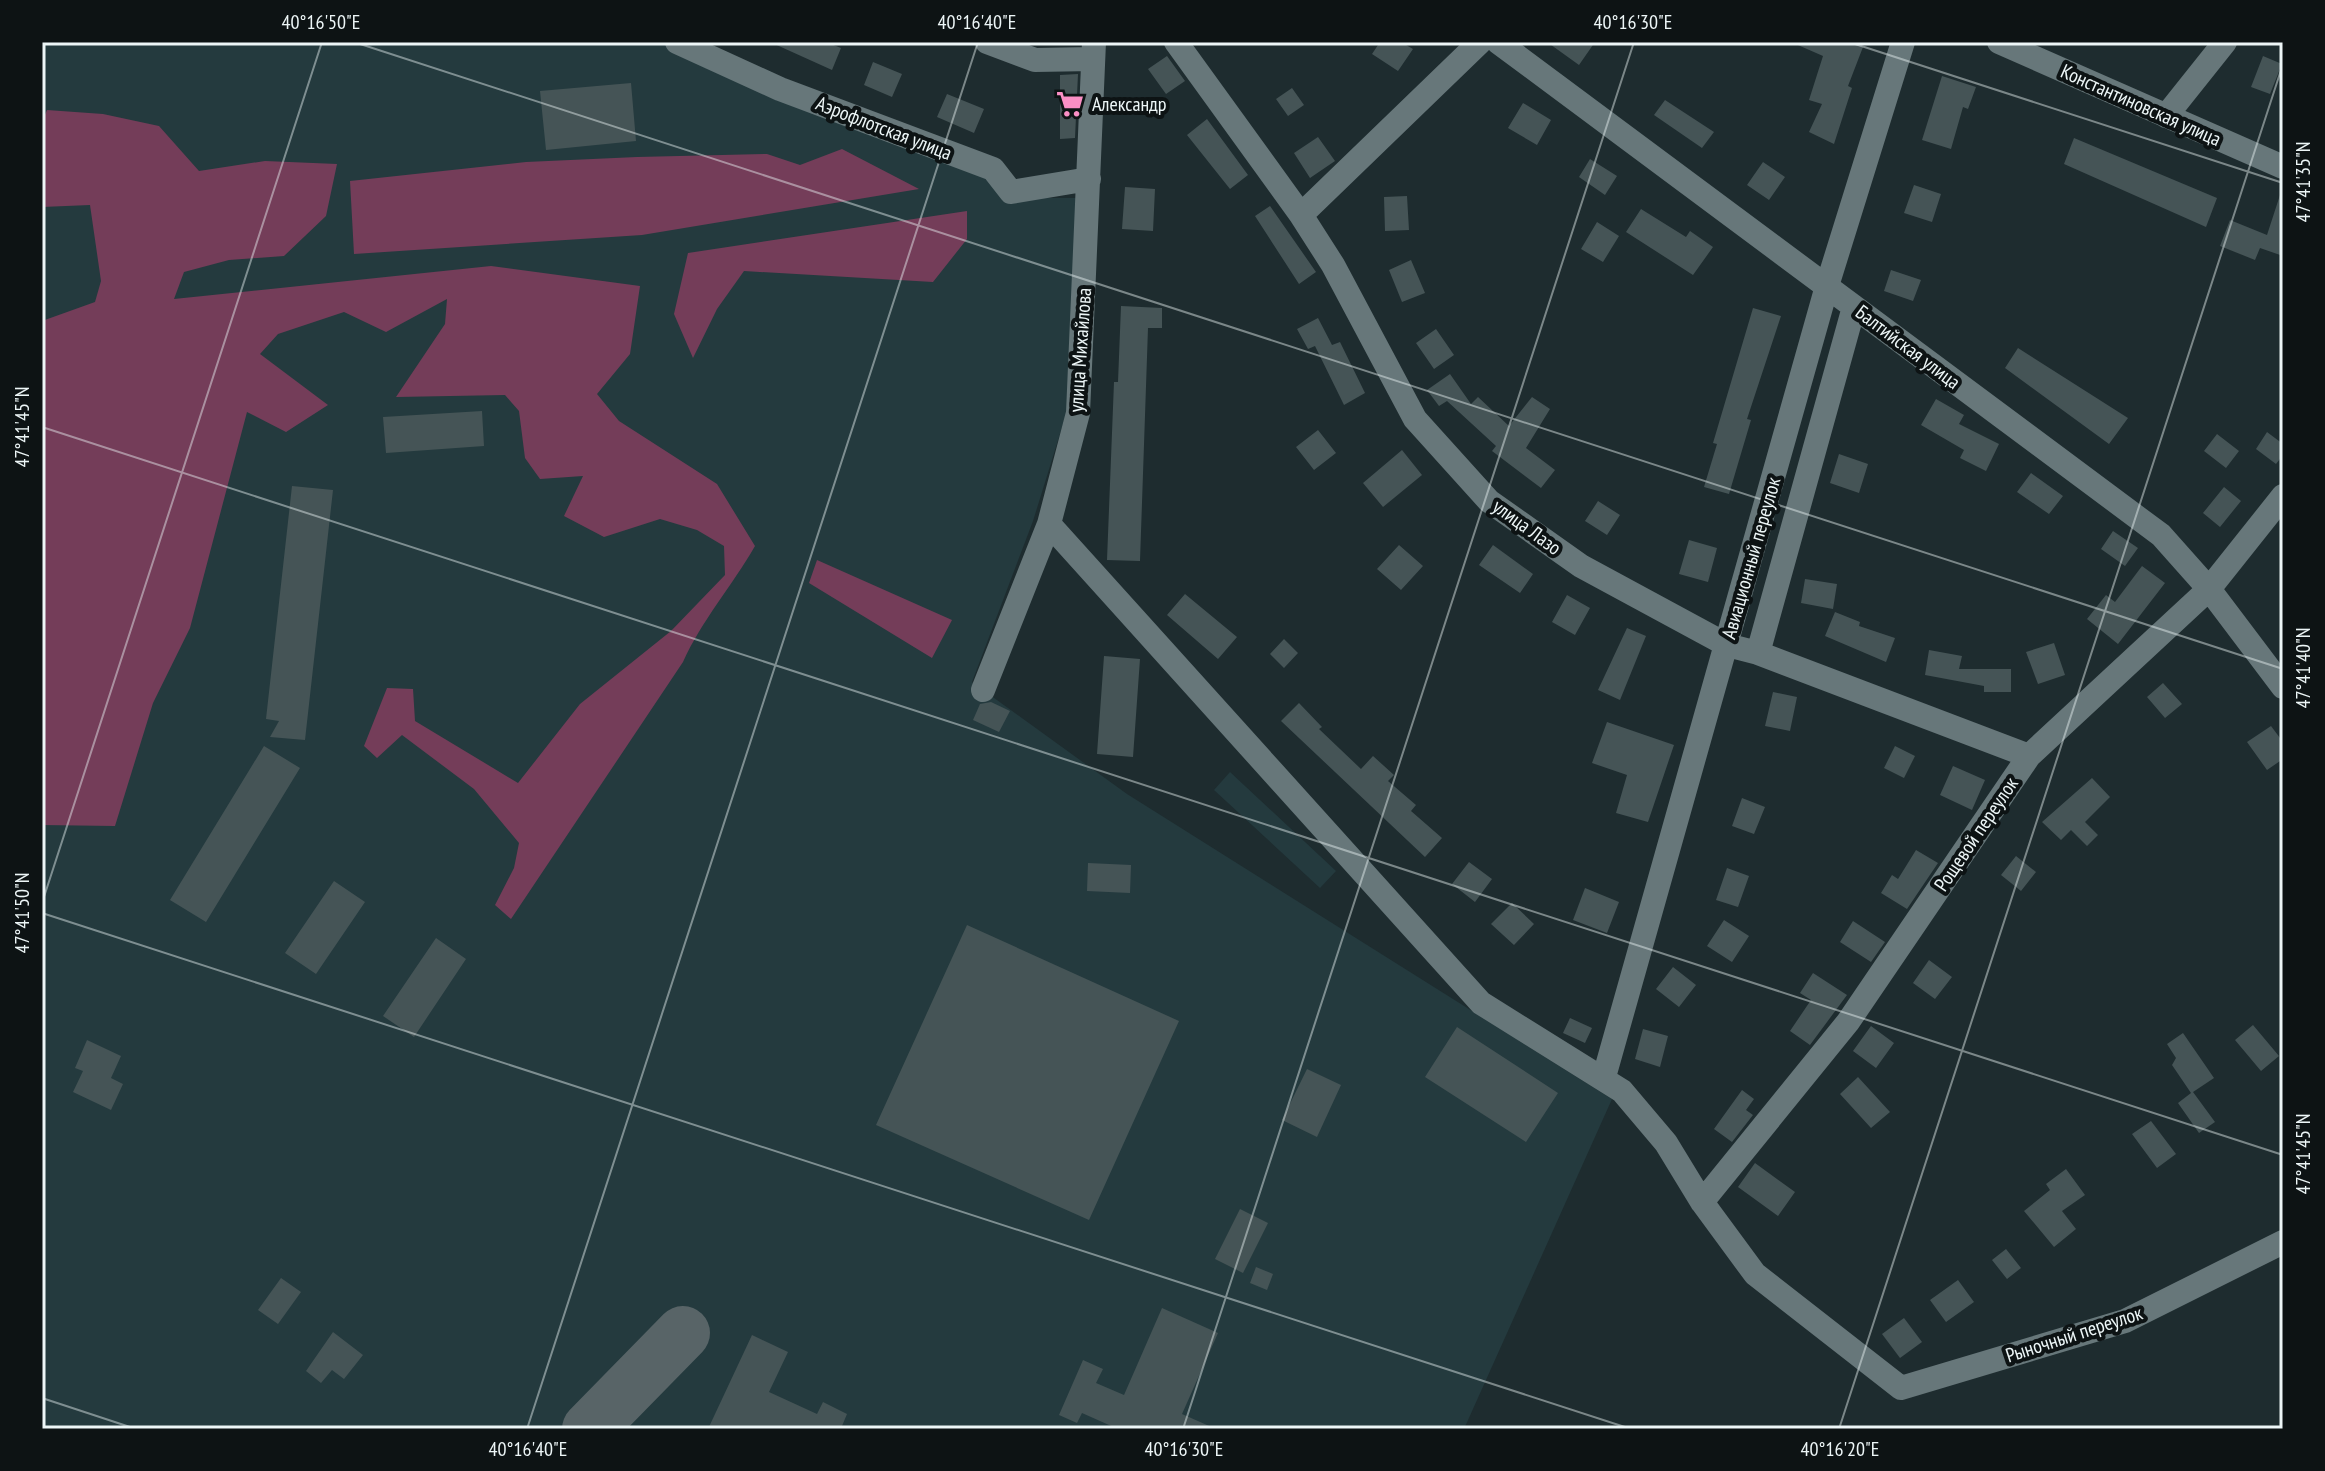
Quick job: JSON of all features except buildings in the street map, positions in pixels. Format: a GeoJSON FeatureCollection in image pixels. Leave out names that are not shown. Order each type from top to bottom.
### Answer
{"type":"FeatureCollection","features":[{"type":"Feature","properties":{"kind":"street","name":"Аэрофлотская улица"},"geometry":{"type":"LineString","coordinates":[[677,42],[780,89],[993,169],[1011,192],[1089,179]]}},
{"type":"Feature","properties":{"kind":"street"},"geometry":{"type":"LineString","coordinates":[[987,42],[1035,60],[1094,50]]}},
{"type":"Feature","properties":{"kind":"street","name":"улица Лазо"},"geometry":{"type":"LineString","coordinates":[[1176,42],[1301,215],[1333,265],[1415,419],[1489,501],[1581,566],[1727,645],[1758,653],[2029,756]]}},
{"type":"Feature","properties":{"kind":"street"},"geometry":{"type":"LineString","coordinates":[[1301,215],[1480,42]]}},
{"type":"Feature","properties":{"kind":"street","name":"Балтийская улица"},"geometry":{"type":"LineString","coordinates":[[1498,42],[2161,535],[2209,589],[2283,687]]}},
{"type":"Feature","properties":{"kind":"street","name":"Авиационный переулок"},"geometry":{"type":"LineString","coordinates":[[1604,1077],[1827,286],[1903,42]]}},
{"type":"Feature","properties":{"kind":"street","name":"Константиновская улица"},"geometry":{"type":"LineString","coordinates":[[1999,42],[2283,167]]}},
{"type":"Feature","properties":{"kind":"street"},"geometry":{"type":"LineString","coordinates":[[2166,116],[2225,42]]}},
{"type":"Feature","properties":{"kind":"street","name":"улица Михайлова"},"geometry":{"type":"LineString","coordinates":[[983,690],[1049,524],[1078,413],[1094,50]]}},
{"type":"Feature","properties":{"kind":"street","name":"Авиационный переулок"},"geometry":{"type":"LineString","coordinates":[[1758,653],[1854,307]]}},
{"type":"Feature","properties":{"kind":"street","name":"Рощевой переулок"},"geometry":{"type":"LineString","coordinates":[[1702,1202],[1848,1022],[2029,756],[2209,589],[2283,496]]}},
{"type":"Feature","properties":{"kind":"street"},"geometry":{"type":"LineString","coordinates":[[1049,524],[1481,1003],[1622,1091],[1666,1143],[1702,1202]]}},
{"type":"Feature","properties":{"kind":"street","name":"Рыночный переулок"},"geometry":{"type":"LineString","coordinates":[[1702,1202],[1755,1274],[1901,1388],[2125,1321],[2283,1242]]}},
{"type":"Feature","properties":{"kind":"shaded area"},"geometry":{"type":"Polygon","coordinates":[[[42,42],[659,42],[793,101],[980,173],[1012,198],[1077,198],[1068,408],[1033,521],[972,682],[1127,794],[1612,1099],[1464,1429],[42,1429],[42,42]]]}},
{"type":"Feature","properties":{"kind":"shaded area"},"geometry":{"type":"Polygon","coordinates":[[[47,110],[103,114],[159,126],[199,171],[265,161],[337,164],[326,216],[284,256],[229,260],[184,272],[174,299],[491,266],[640,286],[630,354],[597,394],[619,421],[717,484],[755,546],[683,662],[511,919],[495,905],[514,868],[519,843],[474,789],[402,735],[377,758],[364,746],[387,688],[413,689],[415,721],[518,783],[580,704],[671,631],[725,575],[724,546],[697,530],[660,519],[604,537],[564,516],[583,476],[540,479],[525,458],[519,411],[505,395],[396,397],[445,324],[447,299],[386,332],[344,312],[278,334],[260,354],[328,405],[286,432],[247,412],[190,628],[153,703],[115,826],[42,825],[42,321],[95,302],[101,281],[90,205],[42,207],[42,122],[47,110]]]}},
{"type":"Feature","properties":{"kind":"shaded area"},"geometry":{"type":"Polygon","coordinates":[[[842,149],[919,189],[642,235],[354,254],[350,181],[526,162],[637,157],[767,154],[800,165],[842,149]]]}},
{"type":"Feature","properties":{"kind":"shaded area"},"geometry":{"type":"Polygon","coordinates":[[[967,211],[967,239],[933,282],[744,271],[717,309],[693,358],[674,314],[688,253],[967,211]]]}},
{"type":"Feature","properties":{"kind":"shaded area"},"geometry":{"type":"Polygon","coordinates":[[[817,560],[952,620],[932,658],[809,583],[817,560]]]}},
{"type":"Feature","properties":{"kind":"shaded area"},"geometry":{"type":"Polygon","coordinates":[[[1230,772],[1336,871],[1320,888],[1214,790],[1230,772]]]}},
{"type":"Feature","properties":{"kind":"taxiway"},"geometry":{"type":"LineString","coordinates":[[589,1429],[683,1333]]}},
{"type":"Feature","properties":{"kind":"place","name":"Александр"},"geometry":{"type":"Point","coordinates":[1070,104]}}]}
